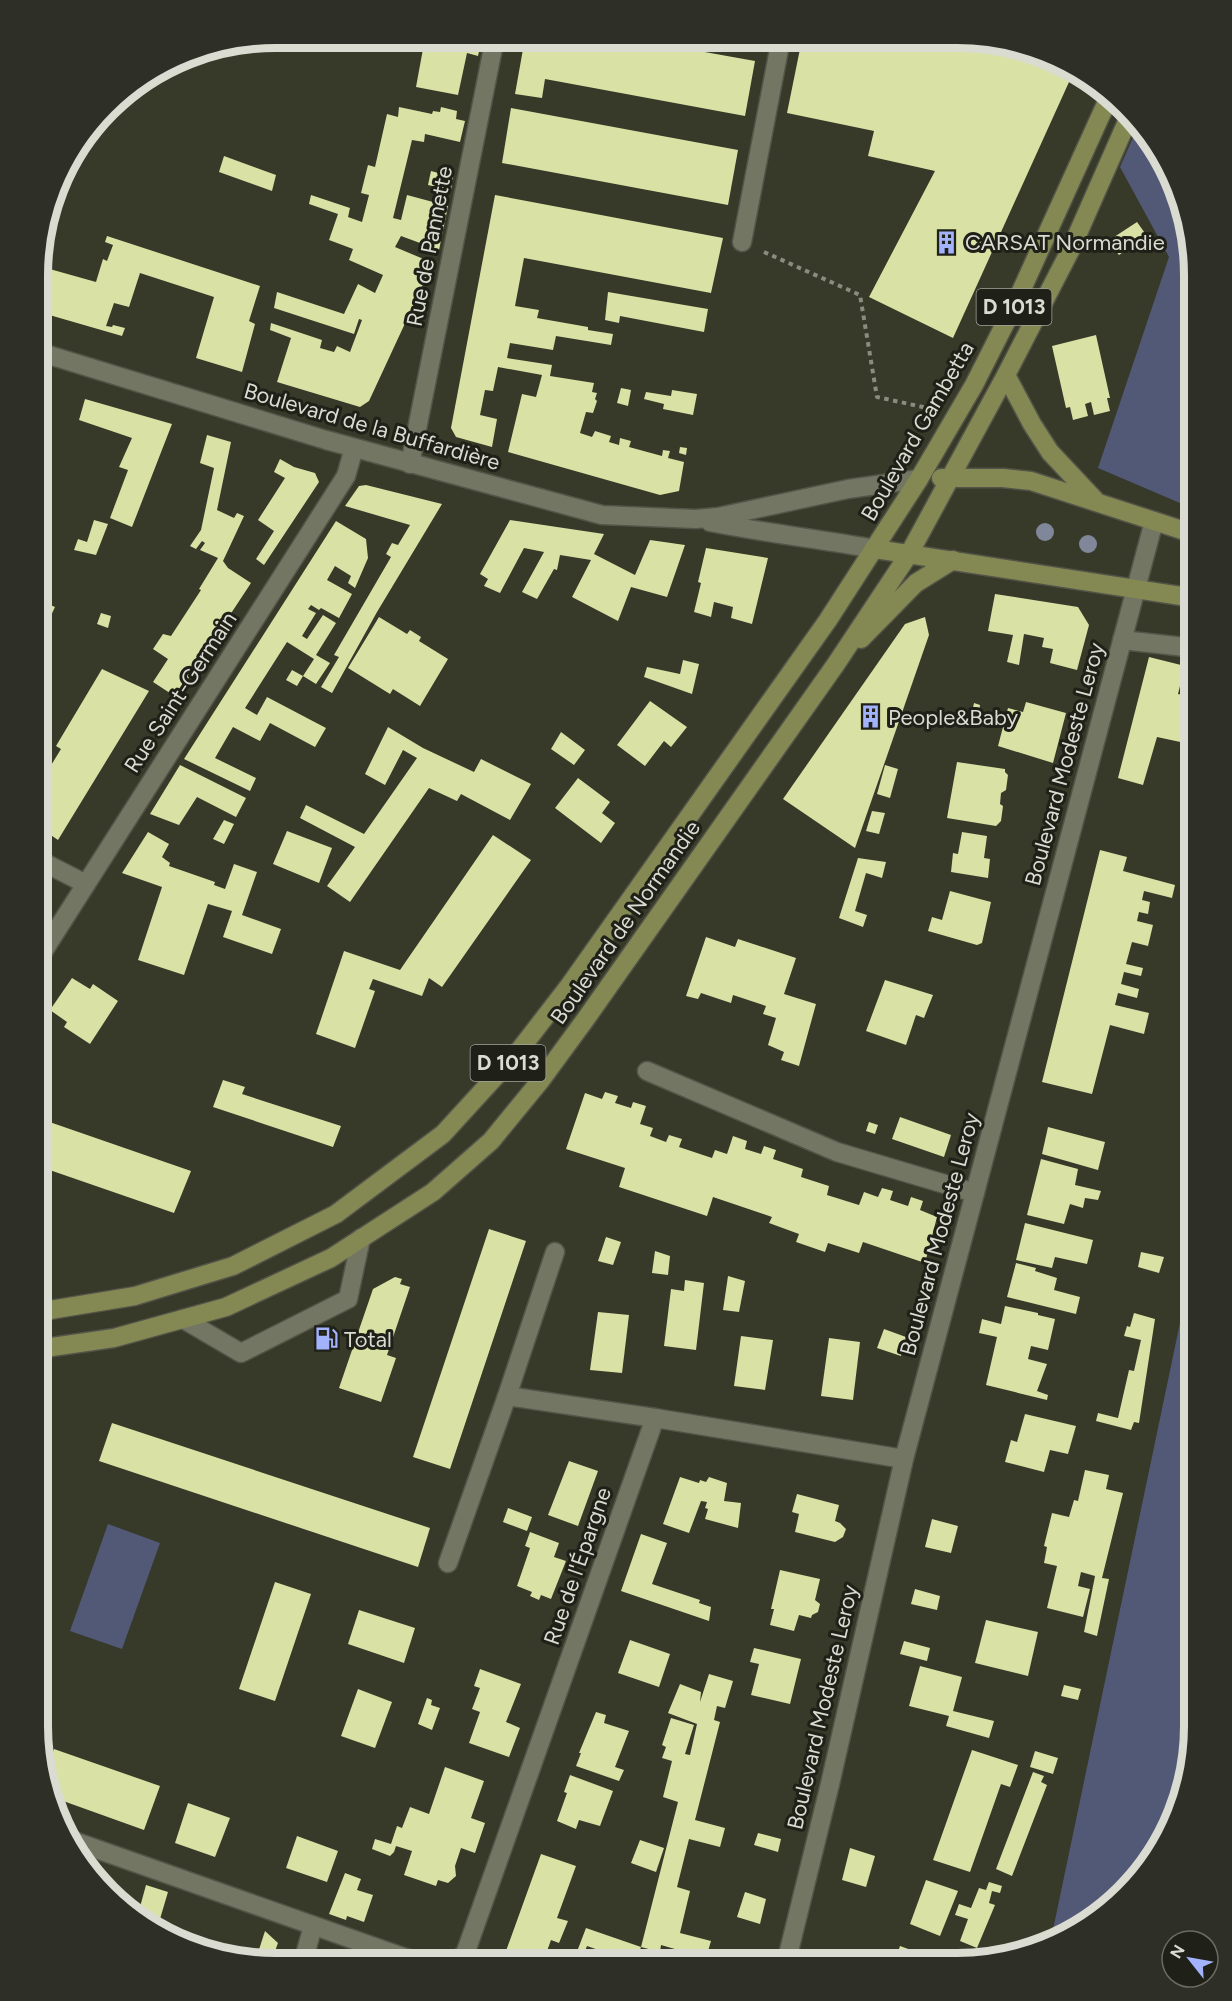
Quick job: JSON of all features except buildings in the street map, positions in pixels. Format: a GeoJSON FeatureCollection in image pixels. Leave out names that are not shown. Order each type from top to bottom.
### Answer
{"type":"FeatureCollection","features":[{"type":"Feature","properties":{"kind":"main road","name":"Boulevard Gambetta"},"geometry":{"type":"LineString","coordinates":[[828,620],[920,479],[958,414],[1017,300],[1106,103]]}},
{"type":"Feature","properties":{"kind":"main road","name":"D 1013"},"geometry":{"type":"LineString","coordinates":[[836,664],[909,554],[1006,375],[1071,249],[1126,123]]}},
{"type":"Feature","properties":{"kind":"main road"},"geometry":{"type":"LineString","coordinates":[[1006,375],[1050,452],[1095,501]]}},
{"type":"Feature","properties":{"kind":"main road"},"geometry":{"type":"LineString","coordinates":[[920,479],[950,477],[1031,481],[1184,531]]}},
{"type":"Feature","properties":{"kind":"main road"},"geometry":{"type":"LineString","coordinates":[[875,549],[1184,597]]}},
{"type":"Feature","properties":{"kind":"main road"},"geometry":{"type":"LineString","coordinates":[[836,664],[916,584],[953,560]]}},
{"type":"Feature","properties":{"kind":"main road","name":"Boulevard de Normandie"},"geometry":{"type":"LineString","coordinates":[[48,1309],[135,1296],[232,1266],[336,1214],[443,1134],[518,1052],[569,986],[828,620]]}},
{"type":"Feature","properties":{"kind":"main road","name":"Boulevard de Normandie"},"geometry":{"type":"LineString","coordinates":[[48,1348],[114,1338],[226,1307],[331,1258],[433,1192],[491,1141],[541,1080],[836,664]]}},
{"type":"Feature","properties":{"kind":"street","name":"Rue de Pannette"},"geometry":{"type":"LineString","coordinates":[[410,464],[493,48]]}},
{"type":"Feature","properties":{"kind":"street"},"geometry":{"type":"LineString","coordinates":[[742,242],[780,48]]}},
{"type":"Feature","properties":{"kind":"street","name":"Boulevard de la Buffardière"},"geometry":{"type":"LineString","coordinates":[[48,355],[354,448],[602,515],[696,519],[718,517],[848,489],[920,479]]}},
{"type":"Feature","properties":{"kind":"street","name":"Rue Saint-Germain"},"geometry":{"type":"LineString","coordinates":[[48,944],[346,476],[354,448]]}},
{"type":"Feature","properties":{"kind":"street","name":"Boulevard de la Buffardière"},"geometry":{"type":"LineString","coordinates":[[696,519],[753,531],[806,537],[875,549]]}},
{"type":"Feature","properties":{"kind":"street","name":"Boulevard Modeste Leroy"},"geometry":{"type":"LineString","coordinates":[[788,1953],[830,1784],[904,1459],[1154,521]]}},
{"type":"Feature","properties":{"kind":"street"},"geometry":{"type":"LineString","coordinates":[[1122,640],[1184,647]]}},
{"type":"Feature","properties":{"kind":"street"},"geometry":{"type":"LineString","coordinates":[[48,865],[86,885]]}},
{"type":"Feature","properties":{"kind":"street"},"geometry":{"type":"LineString","coordinates":[[647,1071],[837,1152],[975,1193]]}},
{"type":"Feature","properties":{"kind":"street"},"geometry":{"type":"LineString","coordinates":[[183,1319],[241,1353],[348,1299],[361,1238]]}},
{"type":"Feature","properties":{"kind":"street"},"geometry":{"type":"LineString","coordinates":[[448,1563],[555,1252]]}},
{"type":"Feature","properties":{"kind":"street"},"geometry":{"type":"LineString","coordinates":[[507,1396],[904,1459]]}},
{"type":"Feature","properties":{"kind":"street","name":"Rue de l'Épargne"},"geometry":{"type":"LineString","coordinates":[[465,1953],[655,1418]]}},
{"type":"Feature","properties":{"kind":"street"},"geometry":{"type":"LineString","coordinates":[[81,1843],[391,1953]]}},
{"type":"Feature","properties":{"kind":"street"},"geometry":{"type":"LineString","coordinates":[[306,1953],[313,1926]]}},
{"type":"Feature","properties":{"kind":"path"},"geometry":{"type":"LineString","coordinates":[[742,242],[860,295],[877,397],[958,414]]}},
{"type":"Feature","properties":{"kind":"shaded area"},"geometry":{"type":"Polygon","coordinates":[[[1135,134],[1161,175],[1180,231],[1184,260],[1184,505],[1098,468],[1169,257],[1120,167],[1135,134]]]}},
{"type":"Feature","properties":{"kind":"shaded area"},"geometry":{"type":"Polygon","coordinates":[[[1184,1304],[1184,1741],[1180,1770],[1161,1826],[1146,1852],[1128,1876],[1107,1897],[1083,1915],[1052,1932],[1184,1304]]]}},
{"type":"Feature","properties":{"kind":"shaded area"},"geometry":{"type":"Polygon","coordinates":[[[108,1524],[160,1543],[122,1649],[70,1631],[108,1524]]]}},
{"type":"Feature","properties":{"kind":"place","name":"CARSAT Normandie"},"geometry":{"type":"Point","coordinates":[947,242]}},
{"type":"Feature","properties":{"kind":"place","name":"People&Baby"},"geometry":{"type":"Point","coordinates":[870,717]}},
{"type":"Feature","properties":{"kind":"place","name":"Total"},"geometry":{"type":"Point","coordinates":[326,1339]}}]}
